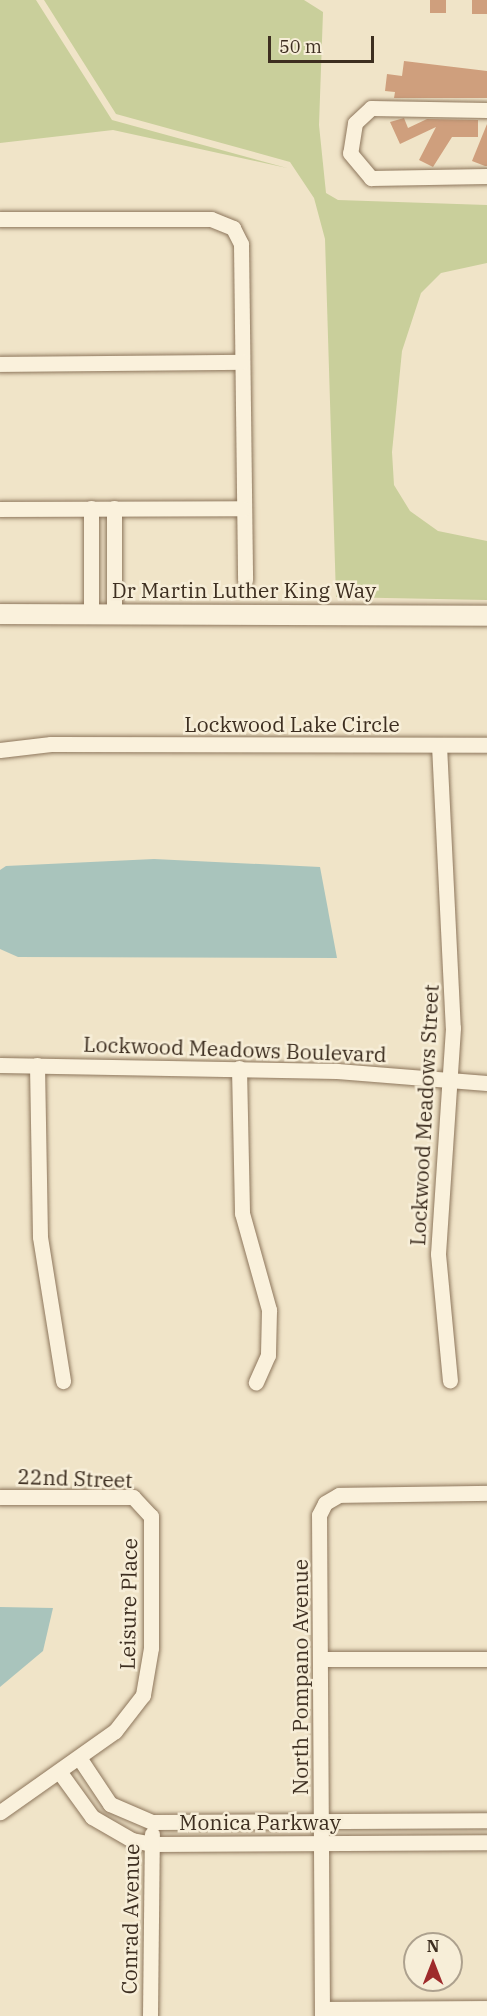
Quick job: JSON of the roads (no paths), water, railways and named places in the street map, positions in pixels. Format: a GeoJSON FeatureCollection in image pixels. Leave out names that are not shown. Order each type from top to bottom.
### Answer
{"type":"FeatureCollection","features":[{"type":"Feature","properties":{"kind":"street"},"geometry":{"type":"LineString","coordinates":[[487,110],[371,108],[355,123],[350,144],[354,165],[371,178],[487,176]]}},
{"type":"Feature","properties":{"kind":"street"},"geometry":{"type":"LineString","coordinates":[[0,219],[222,220],[240,238],[244,579]]}},
{"type":"Feature","properties":{"kind":"street"},"geometry":{"type":"LineString","coordinates":[[0,364],[242,362]]}},
{"type":"Feature","properties":{"kind":"street"},"geometry":{"type":"LineString","coordinates":[[91,508],[91,614]]}},
{"type":"Feature","properties":{"kind":"street"},"geometry":{"type":"LineString","coordinates":[[114,508],[114,614]]}},
{"type":"Feature","properties":{"kind":"street"},"geometry":{"type":"LineString","coordinates":[[0,509],[243,508]]}},
{"type":"Feature","properties":{"kind":"street","name":"Dr Martin Luther King Way"},"geometry":{"type":"LineString","coordinates":[[0,614],[487,616]]}},
{"type":"Feature","properties":{"kind":"street","name":"Lockwood Lake Circle"},"geometry":{"type":"LineString","coordinates":[[0,750],[96,744],[487,745]]}},
{"type":"Feature","properties":{"kind":"street","name":"Lockwood Meadows Street"},"geometry":{"type":"LineString","coordinates":[[439,745],[452,986],[451,1079],[438,1254],[450,1380]]}},
{"type":"Feature","properties":{"kind":"street","name":"Lockwood Meadows Boulevard"},"geometry":{"type":"LineString","coordinates":[[0,1065],[239,1068],[469,1080],[487,1083]]}},
{"type":"Feature","properties":{"kind":"street"},"geometry":{"type":"LineString","coordinates":[[38,1065],[40,1237],[63,1381]]}},
{"type":"Feature","properties":{"kind":"street"},"geometry":{"type":"LineString","coordinates":[[239,1068],[242,1213],[269,1310],[268,1355],[256,1382]]}},
{"type":"Feature","properties":{"kind":"street","name":"Lockwood Meadows Boulevard"},"geometry":{"type":"LineString","coordinates":[[469,1080],[487,1077]]}},
{"type":"Feature","properties":{"kind":"street","name":"North Pompano Avenue"},"geometry":{"type":"LineString","coordinates":[[322,2012],[323,1659],[320,1515],[325,1503],[356,1493],[487,1493]]}},
{"type":"Feature","properties":{"kind":"street","name":"22nd Street"},"geometry":{"type":"LineString","coordinates":[[0,1497],[133,1497],[147,1506]]}},
{"type":"Feature","properties":{"kind":"street","name":"Leisure Place"},"geometry":{"type":"LineString","coordinates":[[0,1812],[61,1774],[123,1724],[148,1681],[151,1516],[147,1506]]}},
{"type":"Feature","properties":{"kind":"street"},"geometry":{"type":"LineString","coordinates":[[323,1659],[487,1659]]}},
{"type":"Feature","properties":{"kind":"street","name":"Monica Parkway"},"geometry":{"type":"LineString","coordinates":[[80,1759],[110,1804],[152,1822],[487,1820]]}},
{"type":"Feature","properties":{"kind":"street","name":"Monica Parkway"},"geometry":{"type":"LineString","coordinates":[[61,1774],[92,1817],[132,1840],[152,1844],[487,1842]]}},
{"type":"Feature","properties":{"kind":"street","name":"Conrad Avenue"},"geometry":{"type":"LineString","coordinates":[[150,2016],[152,1822]]}},
{"type":"Feature","properties":{"kind":"street"},"geometry":{"type":"LineString","coordinates":[[322,2012],[487,2008]]}},
{"type":"Feature","properties":{"kind":"water"},"geometry":{"type":"Polygon","coordinates":[[[154,859],[320,867],[337,958],[18,957],[0,949],[0,870],[6,866],[154,859]]]}},
{"type":"Feature","properties":{"kind":"water"},"geometry":{"type":"Polygon","coordinates":[[[0,1607],[53,1608],[43,1651],[0,1687],[0,1607]]]}}]}
